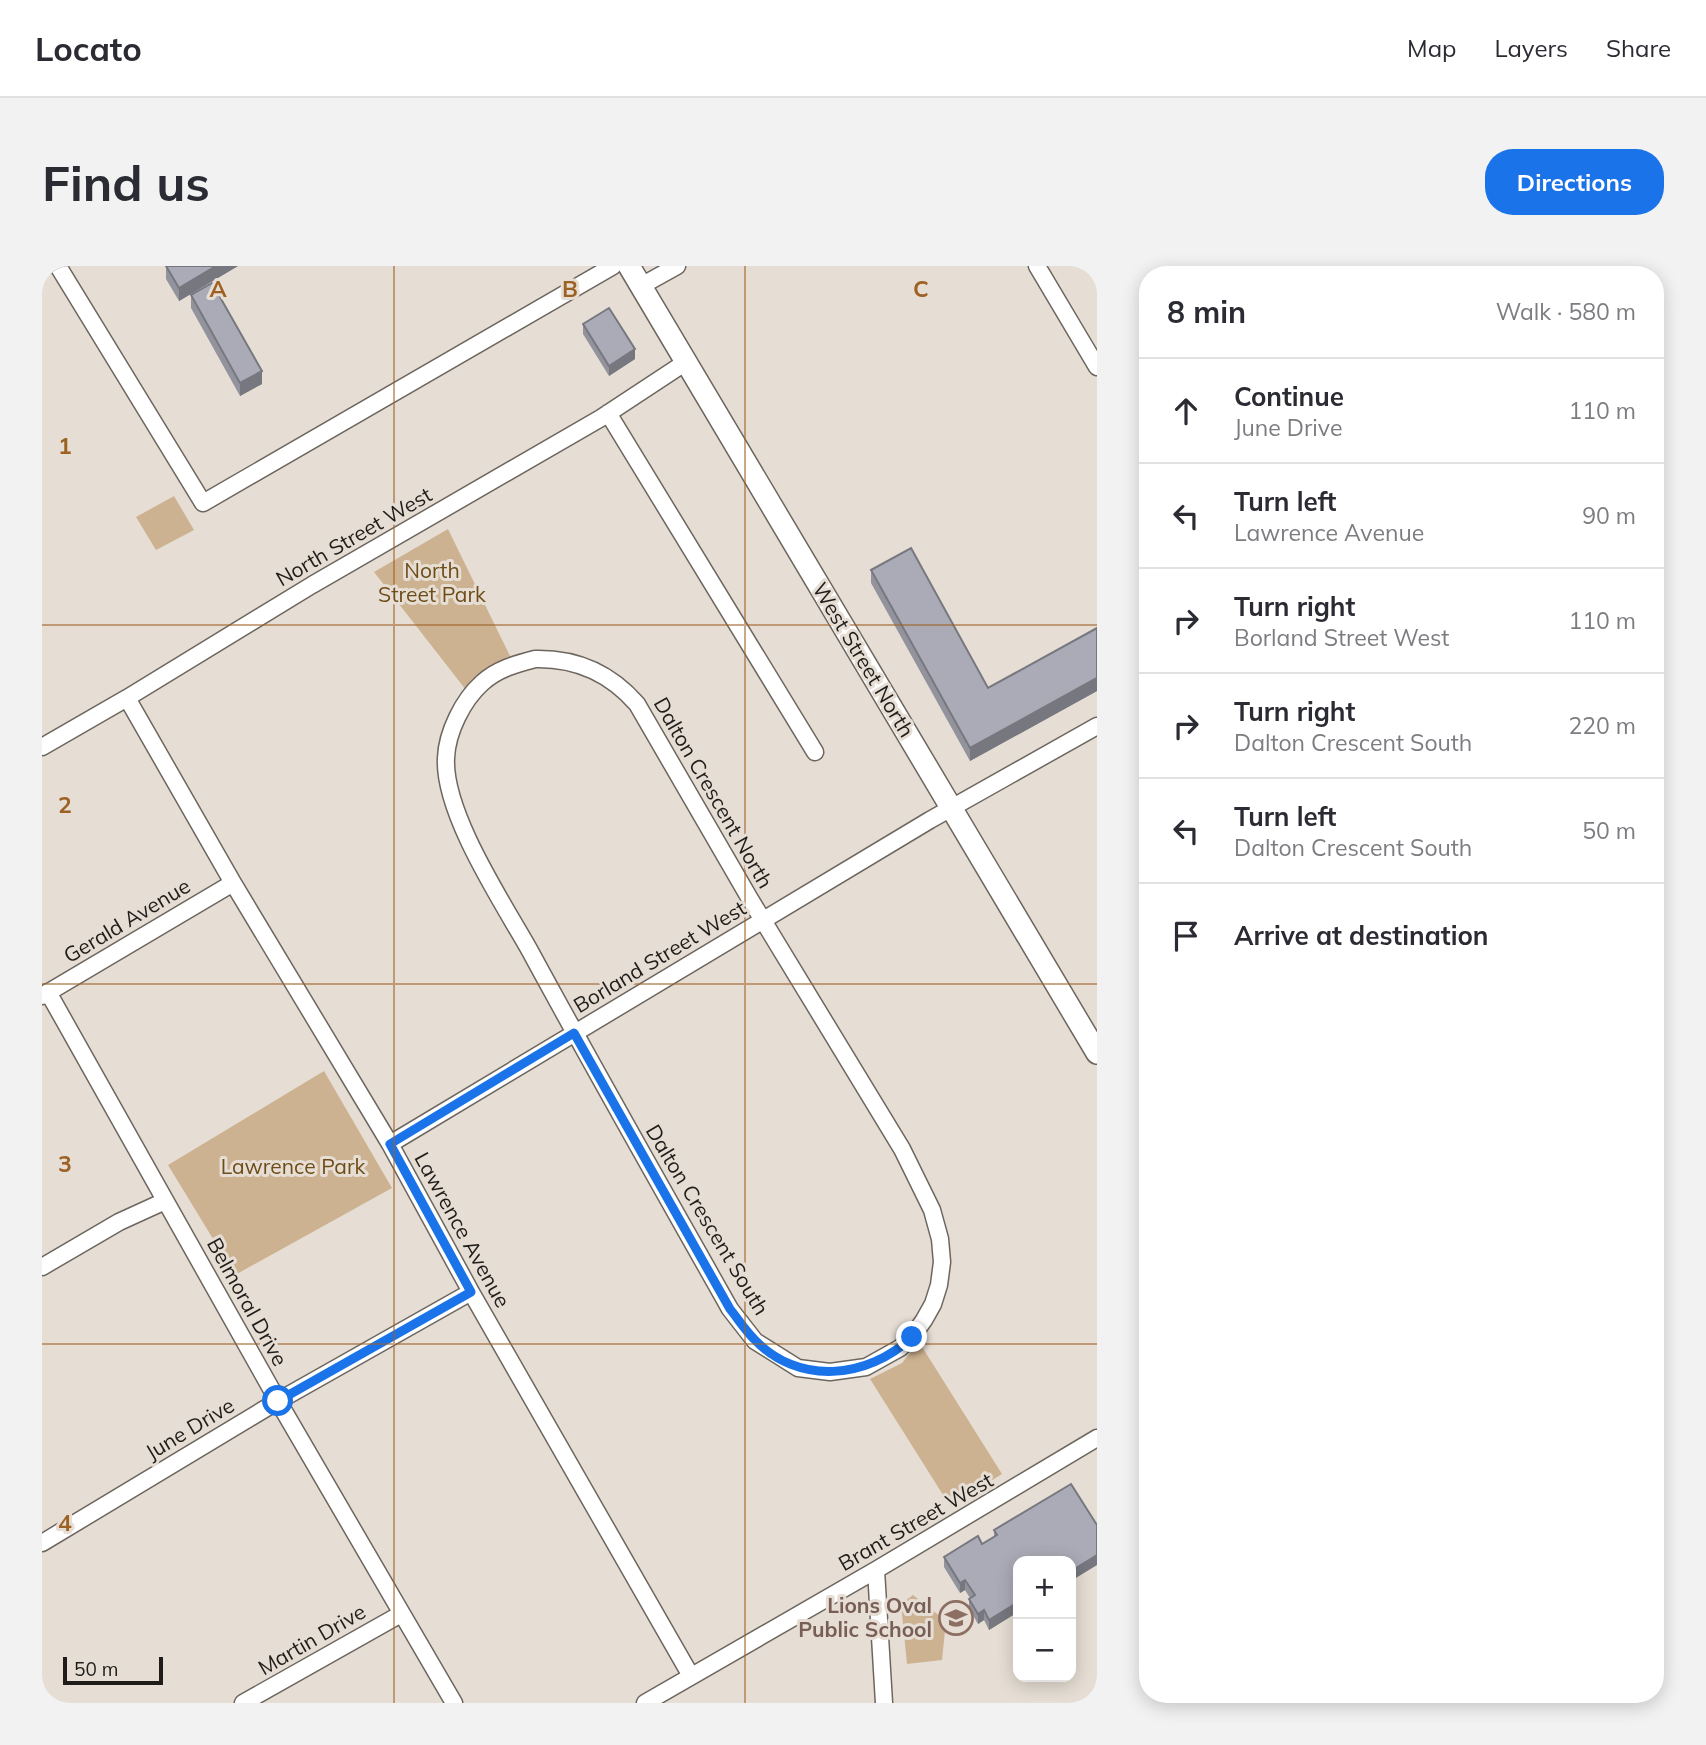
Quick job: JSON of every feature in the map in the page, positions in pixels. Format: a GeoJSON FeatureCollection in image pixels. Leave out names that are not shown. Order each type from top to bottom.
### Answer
{"type":"FeatureCollection","features":[{"type":"Feature","properties":{"kind":"main road","name":"West Street North"},"geometry":{"type":"LineString","coordinates":[[629,266],[1097,1053]]}},
{"type":"Feature","properties":{"kind":"street"},"geometry":{"type":"LineString","coordinates":[[58,266],[203,503],[613,266]]}},
{"type":"Feature","properties":{"kind":"street"},"geometry":{"type":"LineString","coordinates":[[641,286],[677,266]]}},
{"type":"Feature","properties":{"kind":"street"},"geometry":{"type":"LineString","coordinates":[[1037,266],[1097,368]]}},
{"type":"Feature","properties":{"kind":"street","name":"North Street West"},"geometry":{"type":"LineString","coordinates":[[42,747],[312,585],[608,413],[686,362]]}},
{"type":"Feature","properties":{"kind":"street"},"geometry":{"type":"LineString","coordinates":[[608,413],[815,752]]}},
{"type":"Feature","properties":{"kind":"street","name":"Dalton Crescent North"},"geometry":{"type":"LineString","coordinates":[[574,1033],[473,847],[448,782],[445,760],[457,718],[482,682],[498,672],[535,659],[563,660],[590,668],[625,690],[651,725],[764,920]]}},
{"type":"Feature","properties":{"kind":"street","name":"Lawrence Avenue"},"geometry":{"type":"LineString","coordinates":[[127,698],[233,883],[390,1144],[471,1292],[691,1676]]}},
{"type":"Feature","properties":{"kind":"street","name":"Borland Street West"},"geometry":{"type":"LineString","coordinates":[[390,1144],[764,920],[1097,726]]}},
{"type":"Feature","properties":{"kind":"street","name":"Gerald Avenue"},"geometry":{"type":"LineString","coordinates":[[45,994],[233,883]]}},
{"type":"Feature","properties":{"kind":"street","name":"Dalton Crescent South"},"geometry":{"type":"LineString","coordinates":[[574,1033],[730,1309],[755,1341],[798,1368],[830,1372],[866,1367],[883,1359],[912,1337],[933,1304],[943,1262],[936,1224],[902,1149],[764,920]]}},
{"type":"Feature","properties":{"kind":"street","name":"Belmoral Drive"},"geometry":{"type":"LineString","coordinates":[[45,994],[454,1703]]}},
{"type":"Feature","properties":{"kind":"street"},"geometry":{"type":"LineString","coordinates":[[42,1267],[119,1222],[165,1201]]}},
{"type":"Feature","properties":{"kind":"street","name":"June Drive"},"geometry":{"type":"LineString","coordinates":[[42,1543],[278,1401],[471,1292]]}},
{"type":"Feature","properties":{"kind":"street","name":"Brant Street West"},"geometry":{"type":"LineString","coordinates":[[645,1703],[1097,1438]]}},
{"type":"Feature","properties":{"kind":"street"},"geometry":{"type":"LineString","coordinates":[[876,1570],[884,1703]]}},
{"type":"Feature","properties":{"kind":"street","name":"Martin Drive"},"geometry":{"type":"LineString","coordinates":[[243,1703],[401,1614]]}},
{"type":"Feature","properties":{"kind":"green space"},"geometry":{"type":"Polygon","coordinates":[[[174,496],[194,530],[156,550],[136,517],[174,496]]]}},
{"type":"Feature","properties":{"kind":"green space","name":"North Street Park"},"geometry":{"type":"Polygon","coordinates":[[[448,529],[511,658],[466,690],[374,572],[448,529]]]}},
{"type":"Feature","properties":{"kind":"green space","name":"Lawrence Park"},"geometry":{"type":"Polygon","coordinates":[[[324,1071],[392,1188],[235,1275],[168,1165],[324,1071]]]}},
{"type":"Feature","properties":{"kind":"green space"},"geometry":{"type":"Polygon","coordinates":[[[919,1342],[1002,1474],[950,1506],[870,1379],[902,1363],[919,1342]]]}},
{"type":"Feature","properties":{"kind":"green space"},"geometry":{"type":"Polygon","coordinates":[[[913,1595],[946,1621],[942,1660],[907,1664],[901,1604],[913,1595]]]}},
{"type":"Feature","properties":{"kind":"building"},"geometry":{"type":"Polygon","coordinates":[[[166,266],[216,266],[179,288],[166,266]]]}},
{"type":"Feature","properties":{"kind":"building"},"geometry":{"type":"Polygon","coordinates":[[[212,283],[262,371],[240,383],[191,295],[212,283]]]}},
{"type":"Feature","properties":{"kind":"building"},"geometry":{"type":"Polygon","coordinates":[[[609,308],[635,349],[609,366],[583,324],[609,308]]]}},
{"type":"Feature","properties":{"kind":"building"},"geometry":{"type":"Polygon","coordinates":[[[911,548],[988,688],[1097,628],[1097,678],[970,748],[871,570],[911,548]]]}},
{"type":"Feature","properties":{"kind":"building"},"geometry":{"type":"Polygon","coordinates":[[[1071,1484],[1097,1525],[1097,1555],[1076,1568],[1076,1556],[1013,1556],[1013,1605],[989,1620],[984,1610],[978,1614],[969,1599],[975,1595],[965,1580],[960,1583],[944,1557],[978,1536],[982,1544],[997,1535],[994,1530],[1071,1484]]]}},
{"type":"Feature","properties":{"kind":"place","name":"Lions Oval Public School"},"geometry":{"type":"Point","coordinates":[956,1618]}},
{"type":"Feature","properties":{"kind":"route"},"geometry":{"type":"LineString","coordinates":[[278,1401],[471,1292],[390,1144],[574,1033],[730,1309],[755,1341],[798,1368],[830,1372],[866,1367],[900,1348],[912,1337]]}}]}
